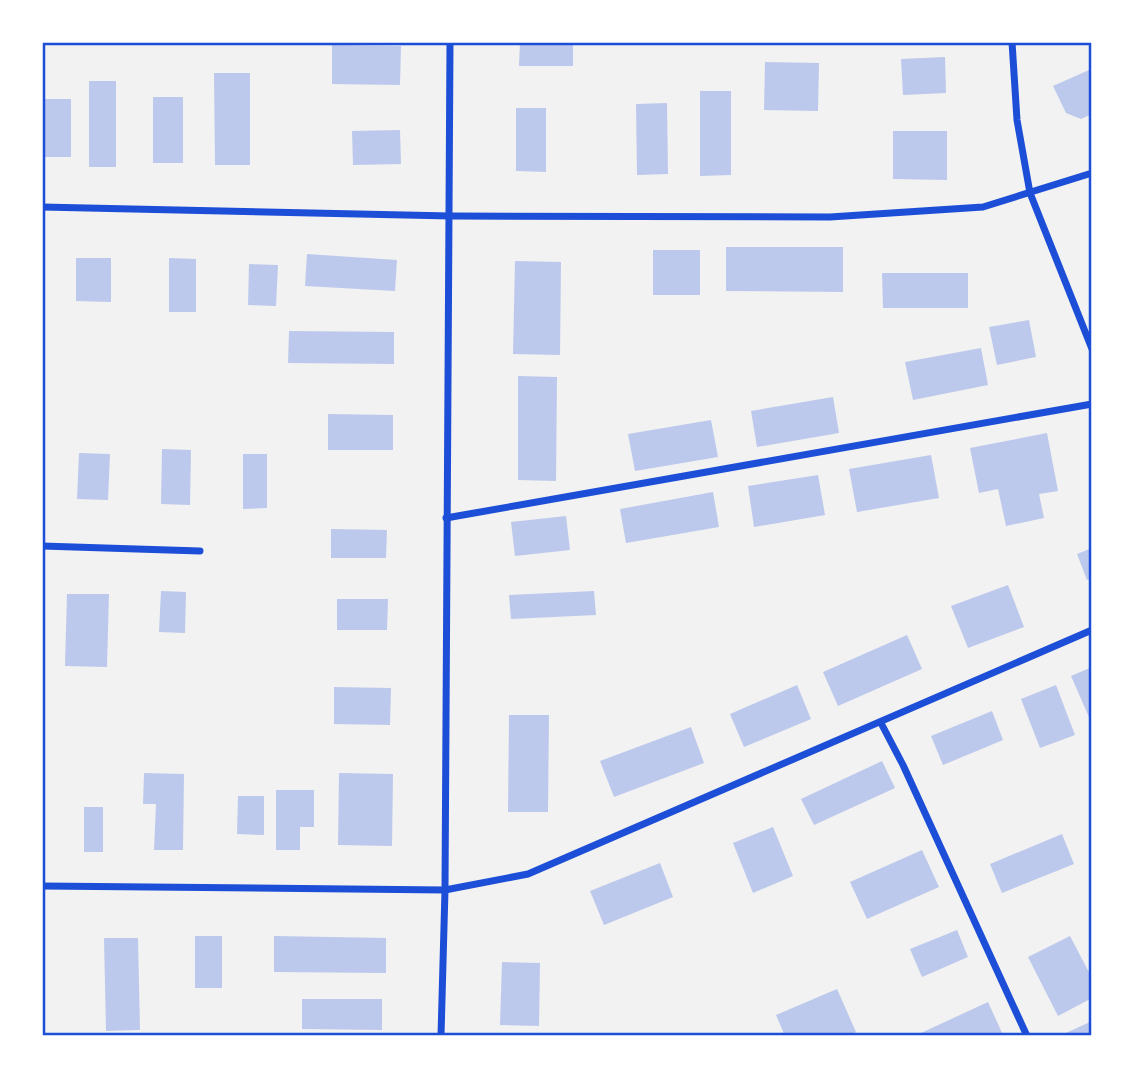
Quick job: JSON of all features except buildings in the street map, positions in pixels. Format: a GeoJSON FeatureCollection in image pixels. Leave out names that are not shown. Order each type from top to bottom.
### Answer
{"type":"FeatureCollection","features":[{"type":"Feature","properties":{"kind":"street"},"geometry":{"type":"LineString","coordinates":[[441,1036],[445,890],[450,42]]}},
{"type":"Feature","properties":{"kind":"street"},"geometry":{"type":"LineString","coordinates":[[1012,42],[1017,120],[1030,193],[1092,349]]}},
{"type":"Feature","properties":{"kind":"street"},"geometry":{"type":"LineString","coordinates":[[42,207],[451,216],[830,216],[983,207],[1092,173]]}},
{"type":"Feature","properties":{"kind":"street"},"geometry":{"type":"LineString","coordinates":[[446,518],[1092,404]]}},
{"type":"Feature","properties":{"kind":"street"},"geometry":{"type":"LineString","coordinates":[[42,546],[200,551]]}},
{"type":"Feature","properties":{"kind":"street"},"geometry":{"type":"LineString","coordinates":[[42,886],[445,890],[528,874],[1092,630]]}},
{"type":"Feature","properties":{"kind":"street"},"geometry":{"type":"LineString","coordinates":[[881,723],[909,777],[1027,1036]]}}]}
